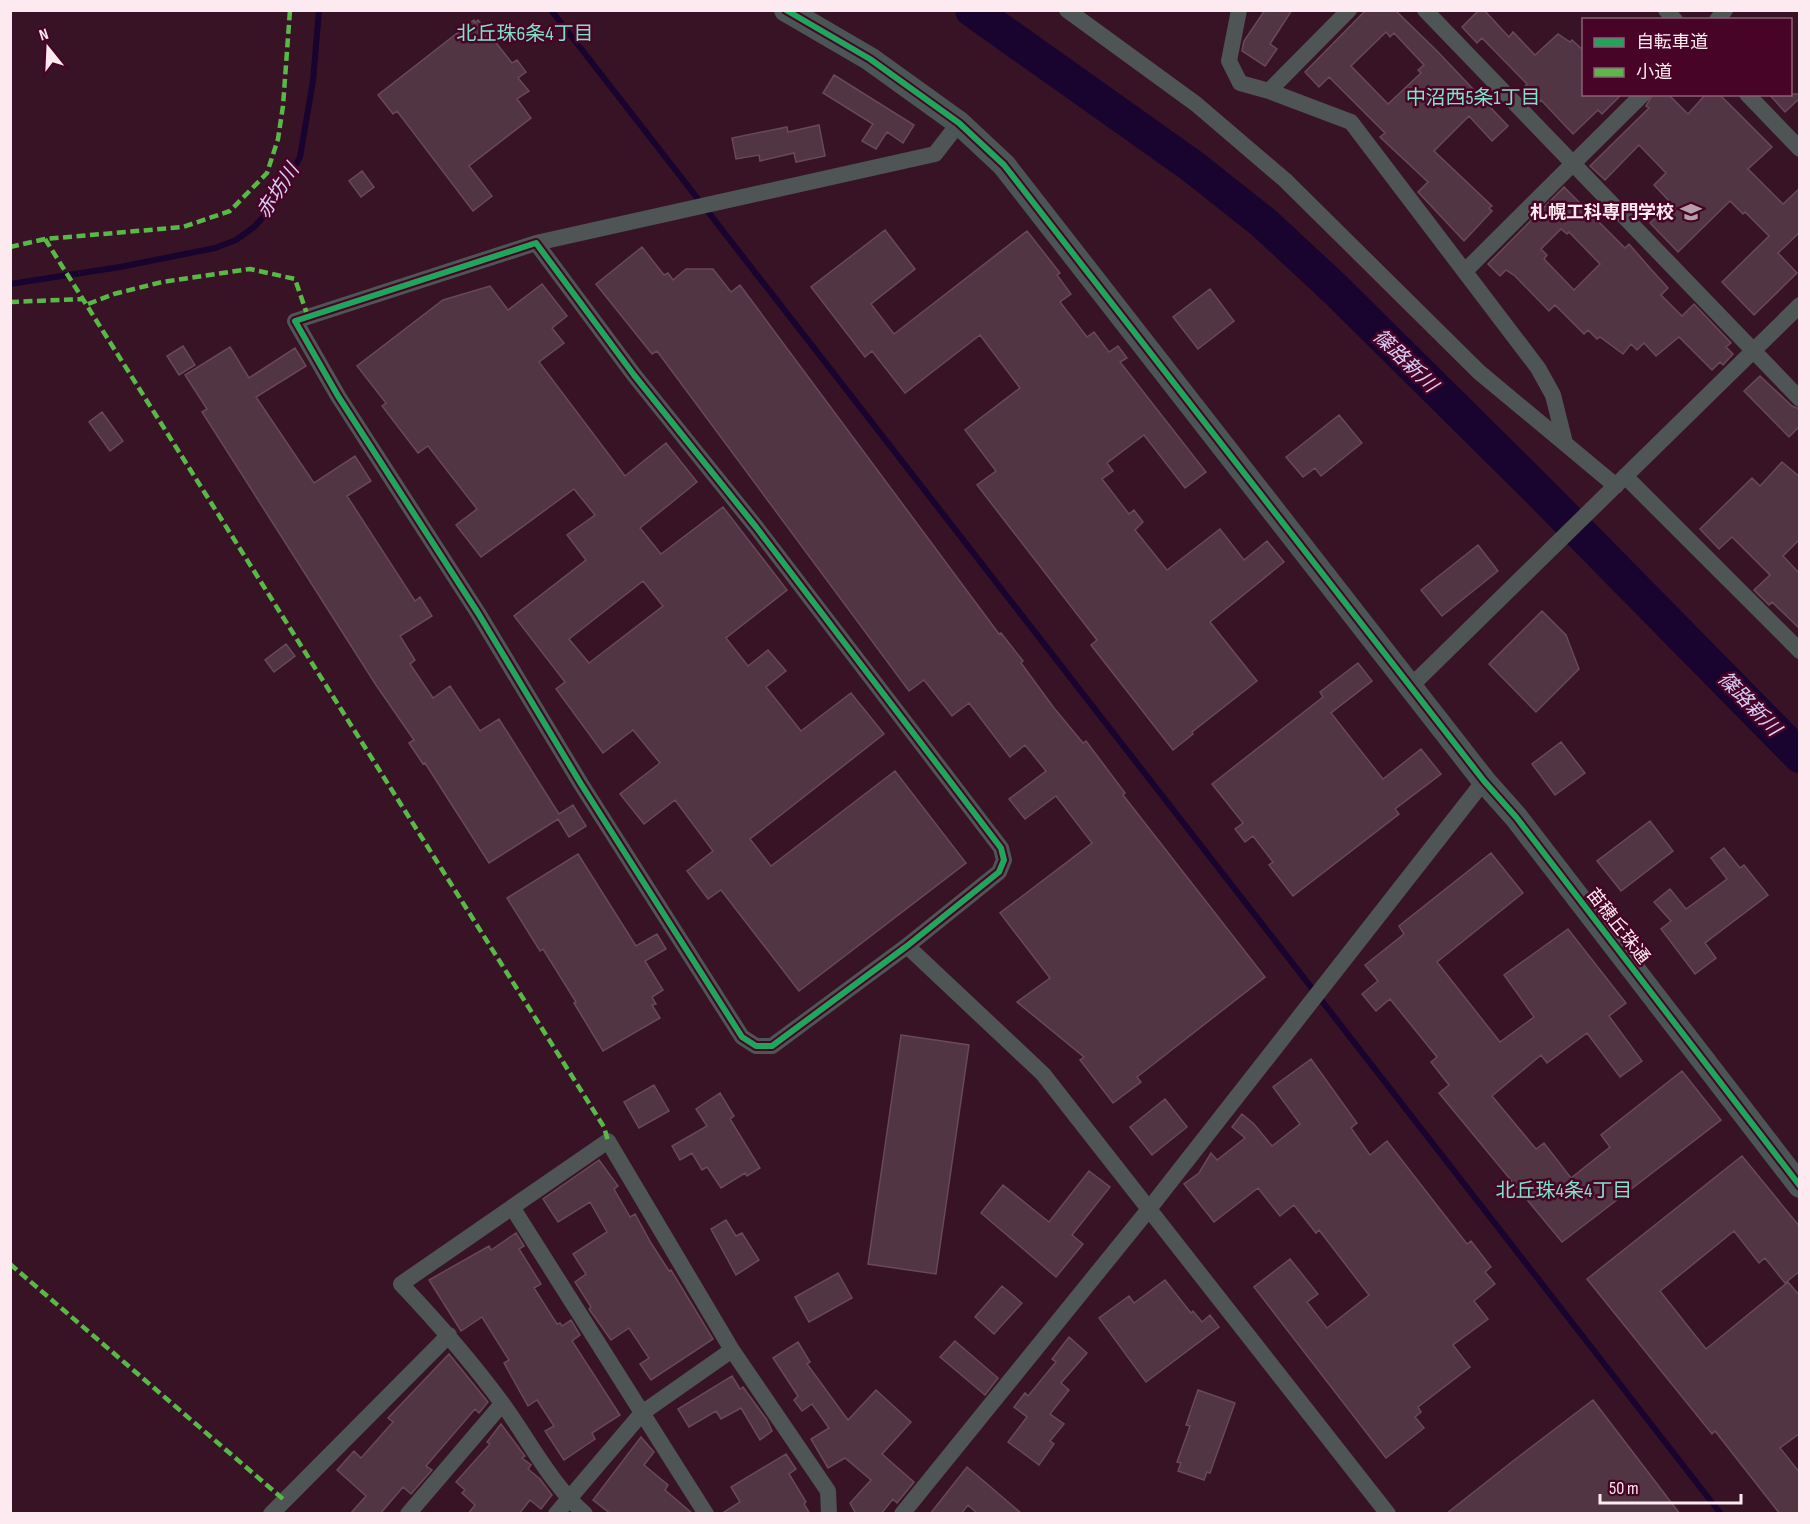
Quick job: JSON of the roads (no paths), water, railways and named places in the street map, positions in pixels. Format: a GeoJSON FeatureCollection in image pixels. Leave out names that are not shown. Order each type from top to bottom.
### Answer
{"type":"FeatureCollection","features":[{"type":"Feature","properties":{"kind":"street","name":"苗穂丘珠通"},"geometry":{"type":"LineString","coordinates":[[786,10],[870,58],[959,123],[1004,165],[1484,781],[1516,817],[1800,1186]]}},
{"type":"Feature","properties":{"kind":"street"},"geometry":{"type":"LineString","coordinates":[[1066,10],[1196,104],[1285,180],[1479,372],[1565,443],[1620,481],[1800,651]]}},
{"type":"Feature","properties":{"kind":"street"},"geometry":{"type":"LineString","coordinates":[[1239,10],[1230,61],[1240,83],[1269,91],[1351,122],[1538,368],[1553,395],[1565,443]]}},
{"type":"Feature","properties":{"kind":"street"},"geometry":{"type":"LineString","coordinates":[[1269,91],[1349,10]]}},
{"type":"Feature","properties":{"kind":"street"},"geometry":{"type":"LineString","coordinates":[[1425,10],[1800,399]]}},
{"type":"Feature","properties":{"kind":"street"},"geometry":{"type":"LineString","coordinates":[[1465,271],[1641,96]]}},
{"type":"Feature","properties":{"kind":"street"},"geometry":{"type":"LineString","coordinates":[[1749,96],[1800,149]]}},
{"type":"Feature","properties":{"kind":"street"},"geometry":{"type":"LineString","coordinates":[[536,243],[634,375],[756,527],[1001,848],[1004,860],[999,872],[906,946],[772,1046],[756,1046],[742,1037],[581,784],[478,613],[338,396],[295,321],[536,243],[935,154],[959,123]]}},
{"type":"Feature","properties":{"kind":"street"},"geometry":{"type":"LineString","coordinates":[[1411,686],[1800,305]]}},
{"type":"Feature","properties":{"kind":"street"},"geometry":{"type":"LineString","coordinates":[[902,1514],[1149,1209],[1484,781]]}},
{"type":"Feature","properties":{"kind":"street"},"geometry":{"type":"LineString","coordinates":[[906,946],[1043,1074],[1388,1514]]}},
{"type":"Feature","properties":{"kind":"street"},"geometry":{"type":"LineString","coordinates":[[585,1514],[568,1498],[502,1404],[448,1335],[401,1284],[609,1141],[732,1350],[828,1491],[829,1514]]}},
{"type":"Feature","properties":{"kind":"street"},"geometry":{"type":"LineString","coordinates":[[512,1208],[706,1514]]}},
{"type":"Feature","properties":{"kind":"street"},"geometry":{"type":"LineString","coordinates":[[279,1511],[448,1335]]}},
{"type":"Feature","properties":{"kind":"street"},"geometry":{"type":"LineString","coordinates":[[556,1514],[642,1413],[732,1350]]}},
{"type":"Feature","properties":{"kind":"street"},"geometry":{"type":"LineString","coordinates":[[408,1514],[502,1404]]}},
{"type":"Feature","properties":{"kind":"waterway","name":"赤坊川"},"geometry":{"type":"LineString","coordinates":[[10,284],[120,267],[215,248],[236,240],[254,227],[270,210],[300,157],[313,81],[319,10]]}},
{"type":"Feature","properties":{"kind":"waterway"},"geometry":{"type":"LineString","coordinates":[[551,10],[1721,1514]]}},
{"type":"Feature","properties":{"kind":"waterway","name":"篠路新川"},"geometry":{"type":"LineString","coordinates":[[972,10],[1192,166],[1264,223],[1334,288],[1538,490],[1800,756]]}},
{"type":"Feature","properties":{"kind":"place","name":"札幌工科専門学校"},"geometry":{"type":"Point","coordinates":[1691,212]}},
{"type":"Feature","properties":{"kind":"district","name":"北丘珠6条4丁目"},"geometry":{"type":"Point","coordinates":[525,34]}},
{"type":"Feature","properties":{"kind":"district","name":"中沼西5条1丁目"},"geometry":{"type":"Point","coordinates":[1473,98]}},
{"type":"Feature","properties":{"kind":"district","name":"北丘珠4条4丁目"},"geometry":{"type":"Point","coordinates":[1564,1191]}}]}
